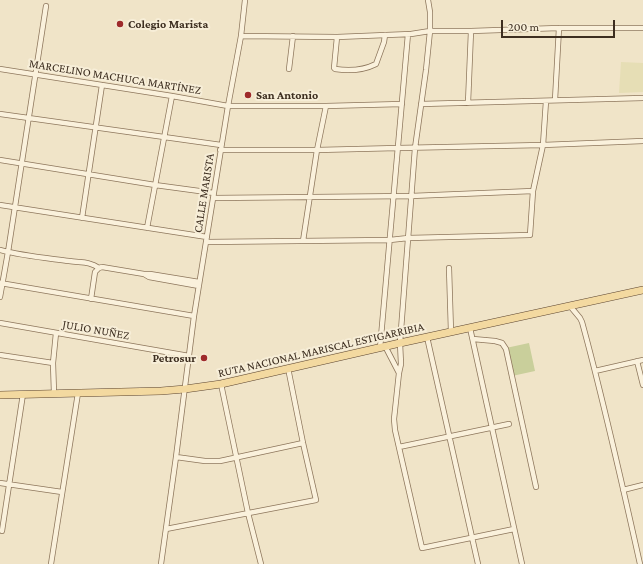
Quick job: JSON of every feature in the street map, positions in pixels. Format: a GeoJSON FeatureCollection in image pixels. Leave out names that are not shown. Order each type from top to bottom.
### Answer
{"type":"FeatureCollection","features":[{"type":"Feature","properties":{"kind":"main road","name":"RUTA NACIONAL MARISCAL ESTIGARRIBIA"},"geometry":{"type":"LineString","coordinates":[[0,395],[161,391],[221,384],[643,290]]}},
{"type":"Feature","properties":{"kind":"street","name":"CALLE MARISTA"},"geometry":{"type":"LineString","coordinates":[[161,564],[194,316],[221,144],[241,36],[245,0]]}},
{"type":"Feature","properties":{"kind":"street"},"geometry":{"type":"LineString","coordinates":[[428,0],[430,12],[430,32],[415,148],[400,343],[401,364],[394,419],[395,430],[422,548],[514,529]]}},
{"type":"Feature","properties":{"kind":"street"},"geometry":{"type":"LineString","coordinates":[[0,297],[46,6]]}},
{"type":"Feature","properties":{"kind":"street"},"geometry":{"type":"LineString","coordinates":[[241,36],[337,37],[430,32],[559,28],[643,28]]}},
{"type":"Feature","properties":{"kind":"street"},"geometry":{"type":"LineString","coordinates":[[555,100],[559,28]]}},
{"type":"Feature","properties":{"kind":"street"},"geometry":{"type":"LineString","coordinates":[[468,103],[471,31]]}},
{"type":"Feature","properties":{"kind":"street"},"geometry":{"type":"LineString","coordinates":[[399,373],[383,347],[390,240],[408,34]]}},
{"type":"Feature","properties":{"kind":"street"},"geometry":{"type":"LineString","coordinates":[[337,37],[334,68],[344,71],[376,64],[385,35]]}},
{"type":"Feature","properties":{"kind":"street"},"geometry":{"type":"LineString","coordinates":[[289,69],[293,36]]}},
{"type":"Feature","properties":{"kind":"street","name":"MARCELINO MACHUCA MARTÍNEZ"},"geometry":{"type":"LineString","coordinates":[[0,69],[228,106],[402,104]]}},
{"type":"Feature","properties":{"kind":"street"},"geometry":{"type":"LineString","coordinates":[[82,218],[102,85]]}},
{"type":"Feature","properties":{"kind":"street"},"geometry":{"type":"LineString","coordinates":[[147,228],[172,96]]}},
{"type":"Feature","properties":{"kind":"street"},"geometry":{"type":"LineString","coordinates":[[421,104],[643,98]]}},
{"type":"Feature","properties":{"kind":"street"},"geometry":{"type":"LineString","coordinates":[[0,205],[147,228],[206,240],[390,240],[408,238],[530,235],[533,191],[543,145],[546,101]]}},
{"type":"Feature","properties":{"kind":"street"},"geometry":{"type":"LineString","coordinates":[[303,241],[317,150],[326,106]]}},
{"type":"Feature","properties":{"kind":"street"},"geometry":{"type":"LineString","coordinates":[[0,114],[221,144]]}},
{"type":"Feature","properties":{"kind":"street"},"geometry":{"type":"LineString","coordinates":[[220,150],[415,148],[643,141]]}},
{"type":"Feature","properties":{"kind":"street"},"geometry":{"type":"LineString","coordinates":[[0,160],[213,196],[411,196],[533,191]]}},
{"type":"Feature","properties":{"kind":"street"},"geometry":{"type":"LineString","coordinates":[[0,250],[93,264],[99,268],[102,267],[150,274],[199,284]]}},
{"type":"Feature","properties":{"kind":"street"},"geometry":{"type":"LineString","coordinates":[[91,299],[95,272],[99,268]]}},
{"type":"Feature","properties":{"kind":"street"},"geometry":{"type":"LineString","coordinates":[[449,268],[451,332]]}},
{"type":"Feature","properties":{"kind":"street"},"geometry":{"type":"LineString","coordinates":[[1,284],[194,316]]}},
{"type":"Feature","properties":{"kind":"street"},"geometry":{"type":"LineString","coordinates":[[570,306],[582,322],[640,555],[640,564]]}},
{"type":"Feature","properties":{"kind":"street","name":"JULIO NUÑEZ"},"geometry":{"type":"LineString","coordinates":[[0,323],[189,356]]}},
{"type":"Feature","properties":{"kind":"street"},"geometry":{"type":"LineString","coordinates":[[470,328],[522,564]]}},
{"type":"Feature","properties":{"kind":"street"},"geometry":{"type":"LineString","coordinates":[[54,393],[52,363],[56,333]]}},
{"type":"Feature","properties":{"kind":"street"},"geometry":{"type":"LineString","coordinates":[[427,337],[478,564]]}},
{"type":"Feature","properties":{"kind":"street"},"geometry":{"type":"LineString","coordinates":[[473,339],[502,343],[506,349],[536,487]]}},
{"type":"Feature","properties":{"kind":"street"},"geometry":{"type":"LineString","coordinates":[[0,354],[52,363]]}},
{"type":"Feature","properties":{"kind":"street"},"geometry":{"type":"LineString","coordinates":[[595,371],[643,360]]}},
{"type":"Feature","properties":{"kind":"street"},"geometry":{"type":"LineString","coordinates":[[637,361],[643,385]]}},
{"type":"Feature","properties":{"kind":"street"},"geometry":{"type":"LineString","coordinates":[[166,528],[316,500],[288,368]]}},
{"type":"Feature","properties":{"kind":"street"},"geometry":{"type":"LineString","coordinates":[[221,384],[248,513],[261,564]]}},
{"type":"Feature","properties":{"kind":"street"},"geometry":{"type":"LineString","coordinates":[[51,564],[78,393]]}},
{"type":"Feature","properties":{"kind":"street"},"geometry":{"type":"LineString","coordinates":[[2,531],[23,394]]}},
{"type":"Feature","properties":{"kind":"street"},"geometry":{"type":"LineString","coordinates":[[399,447],[509,424]]}},
{"type":"Feature","properties":{"kind":"street"},"geometry":{"type":"LineString","coordinates":[[176,457],[205,461],[220,460],[303,443]]}},
{"type":"Feature","properties":{"kind":"street"},"geometry":{"type":"LineString","coordinates":[[0,483],[62,492]]}},
{"type":"Feature","properties":{"kind":"street"},"geometry":{"type":"LineString","coordinates":[[623,490],[643,485]]}},
{"type":"Feature","properties":{"kind":"shaded area"},"geometry":{"type":"Polygon","coordinates":[[[621,62],[643,63],[643,92],[619,93],[621,62]]]}},
{"type":"Feature","properties":{"kind":"green space"},"geometry":{"type":"Polygon","coordinates":[[[529,343],[535,371],[512,376],[506,348],[529,343]]]}},
{"type":"Feature","properties":{"kind":"place","name":"Colegio Marista"},"geometry":{"type":"Point","coordinates":[120,24]}},
{"type":"Feature","properties":{"kind":"place","name":"San Antonio"},"geometry":{"type":"Point","coordinates":[248,95]}},
{"type":"Feature","properties":{"kind":"place","name":"Petrosur"},"geometry":{"type":"Point","coordinates":[204,358]}}]}
